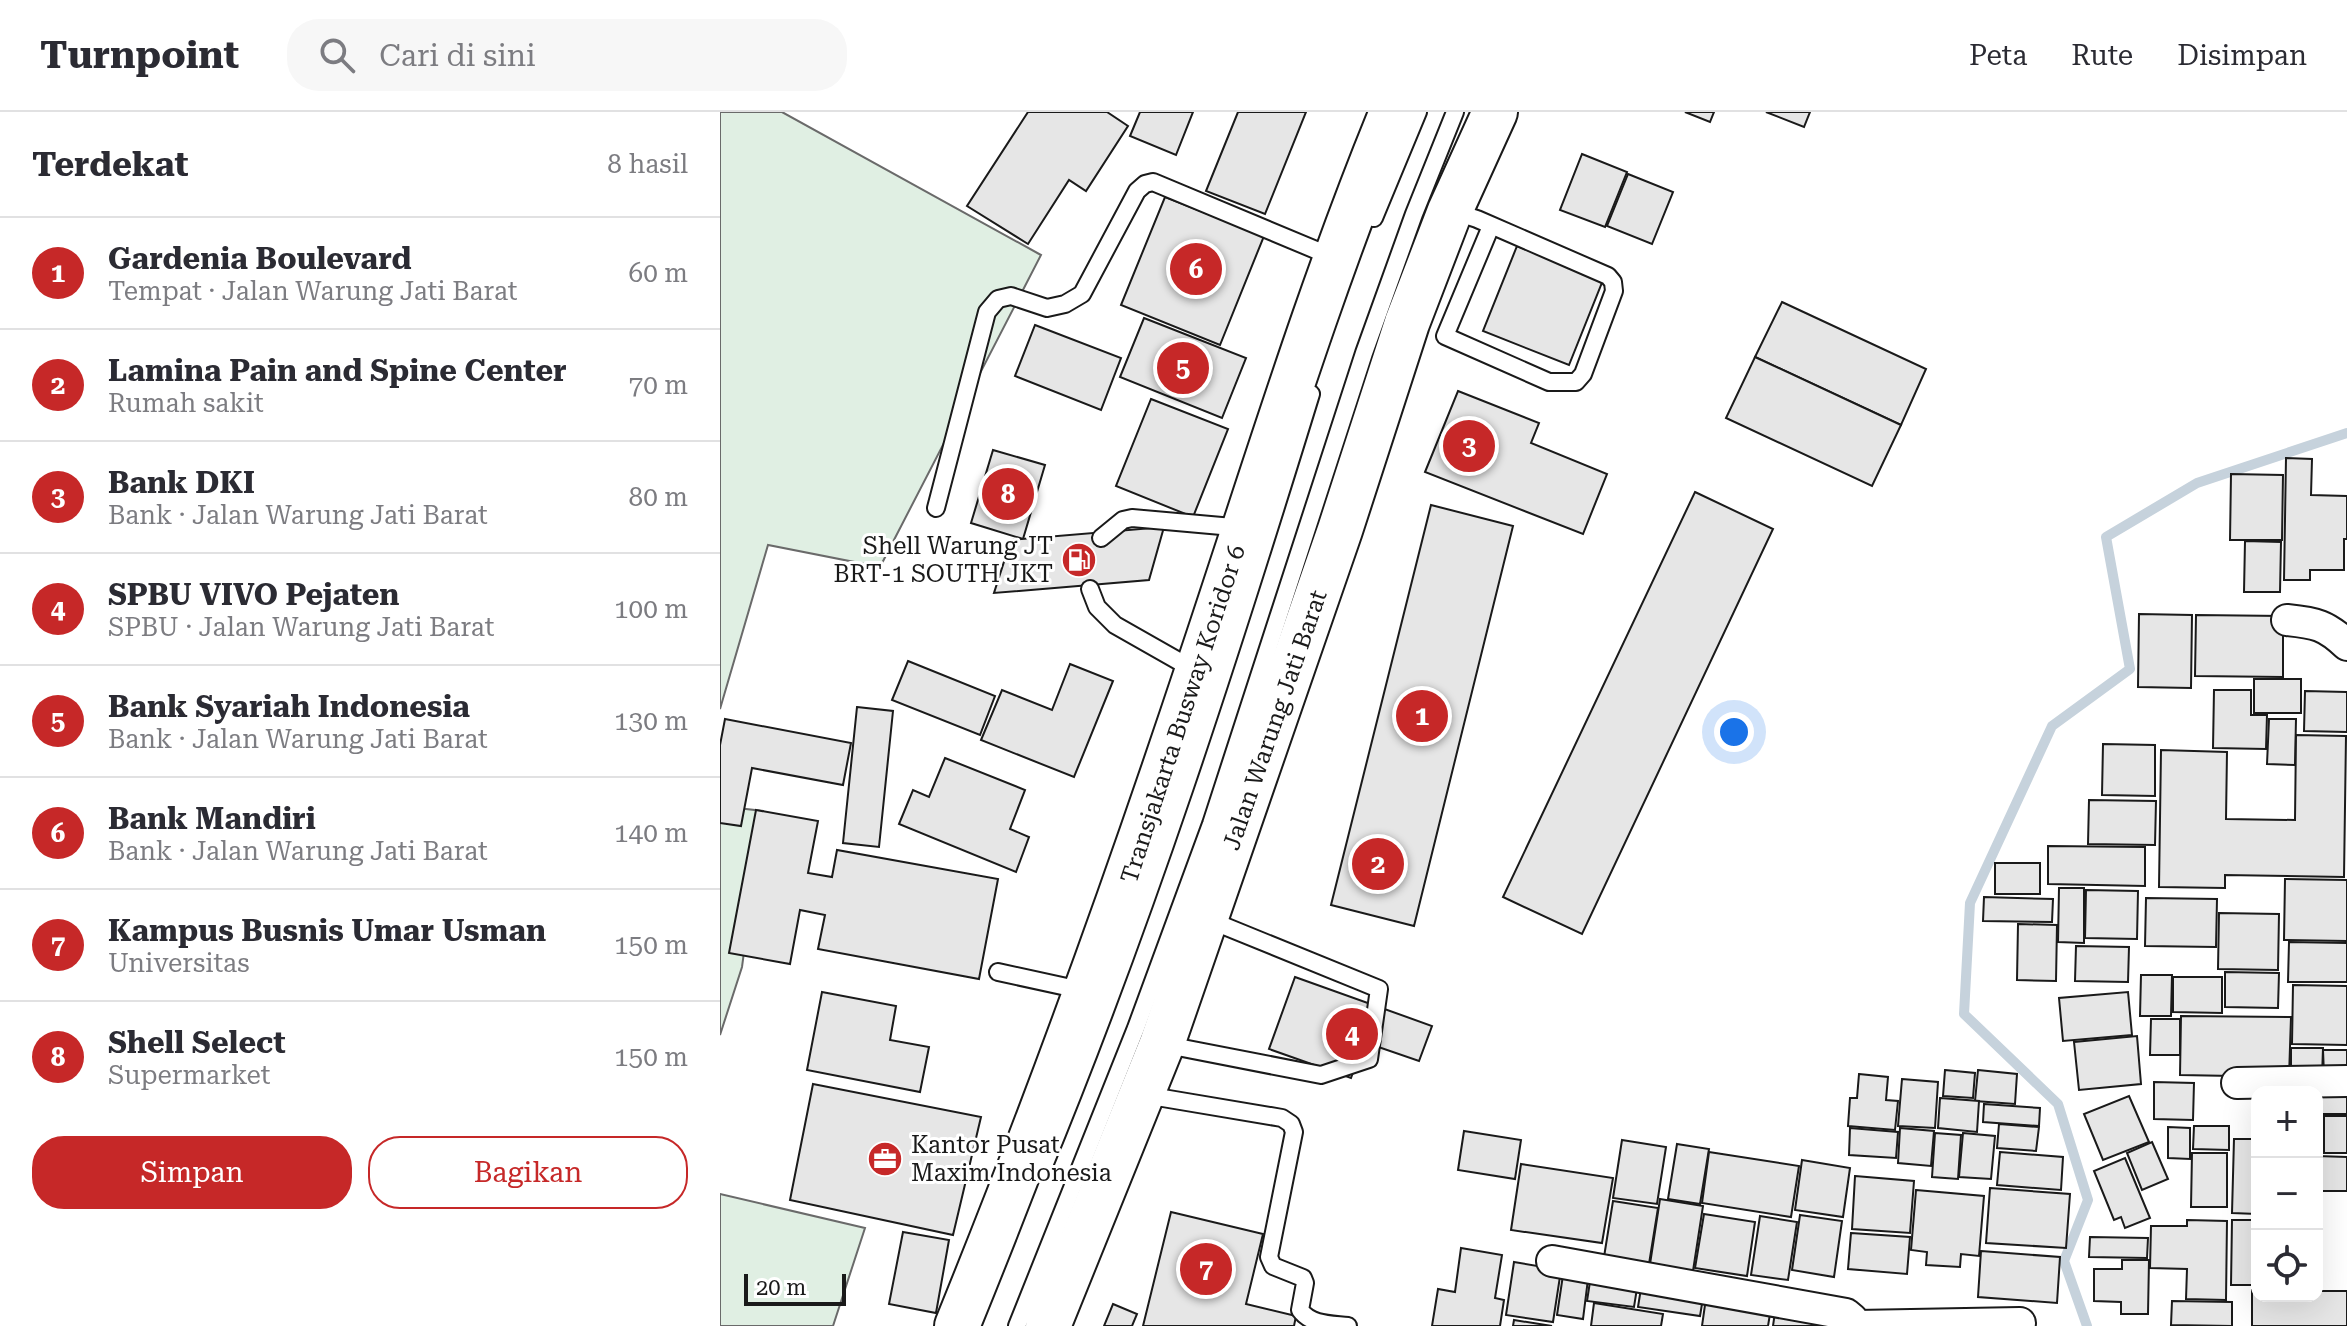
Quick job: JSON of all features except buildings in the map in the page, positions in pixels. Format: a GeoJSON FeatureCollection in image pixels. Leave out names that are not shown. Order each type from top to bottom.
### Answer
{"type":"FeatureCollection","features":[{"type":"Feature","properties":{"kind":"main road"},"geometry":{"type":"LineString","coordinates":[[957,1326],[1087,992],[1335,258],[1392,112]]}},
{"type":"Feature","properties":{"kind":"main road","name":"Jalan Warung Jati Barat"},"geometry":{"type":"LineString","coordinates":[[1048,1326],[1162,1044],[1340,530],[1426,330],[1450,211],[1495,112]]}},
{"type":"Feature","properties":{"kind":"street"},"geometry":{"type":"LineString","coordinates":[[2287,620],[2315,623],[2331,630],[2347,645]]}},
{"type":"Feature","properties":{"kind":"street"},"geometry":{"type":"LineString","coordinates":[[2237,1083],[2347,1081]]}},
{"type":"Feature","properties":{"kind":"street"},"geometry":{"type":"LineString","coordinates":[[1552,1261],[1852,1322],[2020,1323]]}},
{"type":"Feature","properties":{"kind":"lane"},"geometry":{"type":"LineString","coordinates":[[1369,229],[1418,112]]}},
{"type":"Feature","properties":{"kind":"lane"},"geometry":{"type":"LineString","coordinates":[[1017,1326],[1136,1028],[1211,824],[1364,353],[1455,112]]}},
{"type":"Feature","properties":{"kind":"lane"},"geometry":{"type":"LineString","coordinates":[[936,508],[987,312],[998,299],[1011,296],[1047,308],[1065,304],[1082,294],[1137,191],[1145,184],[1153,182],[1335,258]]}},
{"type":"Feature","properties":{"kind":"lane"},"geometry":{"type":"LineString","coordinates":[[1450,211],[1491,226],[1608,276],[1613,282],[1614,291],[1583,374],[1576,382],[1549,382],[1426,330],[1491,226]]}},
{"type":"Feature","properties":{"kind":"lane","name":"Transjakarta Busway Koridor 6"},"geometry":{"type":"LineString","coordinates":[[1037,1182],[1159,869],[1233,648],[1315,383]]}},
{"type":"Feature","properties":{"kind":"lane"},"geometry":{"type":"LineString","coordinates":[[1101,538],[1123,520],[1132,518],[1245,528]]}},
{"type":"Feature","properties":{"kind":"lane"},"geometry":{"type":"LineString","coordinates":[[1090,589],[1097,607],[1115,625],[1197,672]]}},
{"type":"Feature","properties":{"kind":"lane"},"geometry":{"type":"LineString","coordinates":[[1162,1044],[1321,1075],[1369,1059],[1379,989],[1206,919]]}},
{"type":"Feature","properties":{"kind":"lane"},"geometry":{"type":"LineString","coordinates":[[998,972],[1087,992]]}},
{"type":"Feature","properties":{"kind":"lane"},"geometry":{"type":"LineString","coordinates":[[1143,1095],[1282,1118],[1291,1124],[1294,1132],[1269,1257],[1273,1266],[1303,1278],[1305,1283],[1300,1310],[1305,1316],[1313,1322],[1348,1326]]}},
{"type":"Feature","properties":{"kind":"green space"},"geometry":{"type":"Polygon","coordinates":[[[720,112],[782,112],[1041,255],[880,567],[768,545],[720,709],[720,112]]]}},
{"type":"Feature","properties":{"kind":"green space"},"geometry":{"type":"Polygon","coordinates":[[[720,806],[763,811],[742,967],[720,1035],[720,806]]]}},
{"type":"Feature","properties":{"kind":"green space"},"geometry":{"type":"Polygon","coordinates":[[[720,1194],[865,1228],[833,1326],[720,1326],[720,1194]]]}},
{"type":"Feature","properties":{"kind":"waterway"},"geometry":{"type":"LineString","coordinates":[[2087,1326],[2064,1261],[2088,1200],[2058,1104],[1964,1014],[1970,903],[2052,726],[2130,669],[2106,537],[2197,483],[2347,433]]}},
{"type":"Feature","properties":{"kind":"place","name":"Bank Mandiri"},"geometry":{"type":"Point","coordinates":[1196,269]}},
{"type":"Feature","properties":{"kind":"place","name":"Bank Syariah Indonesia"},"geometry":{"type":"Point","coordinates":[1183,368]}},
{"type":"Feature","properties":{"kind":"place","name":"Bank DKI"},"geometry":{"type":"Point","coordinates":[1469,446]}},
{"type":"Feature","properties":{"kind":"place","name":"Shell Select"},"geometry":{"type":"Point","coordinates":[1008,494]}},
{"type":"Feature","properties":{"kind":"place","name":"Shell Warung JT BRT-1 SOUTH JKT"},"geometry":{"type":"Point","coordinates":[1079,560]}},
{"type":"Feature","properties":{"kind":"place","name":"Gardenia Boulevard"},"geometry":{"type":"Point","coordinates":[1422,716]}},
{"type":"Feature","properties":{"kind":"place","name":"Lamina Pain and Spine Center"},"geometry":{"type":"Point","coordinates":[1378,864]}},
{"type":"Feature","properties":{"kind":"place","name":"SPBU VIVO Pejaten"},"geometry":{"type":"Point","coordinates":[1352,1034]}},
{"type":"Feature","properties":{"kind":"place","name":"Kantor Pusat Maxim Indonesia"},"geometry":{"type":"Point","coordinates":[885,1159]}},
{"type":"Feature","properties":{"kind":"place","name":"Kampus Busnis Umar Usman"},"geometry":{"type":"Point","coordinates":[1206,1269]}}]}
